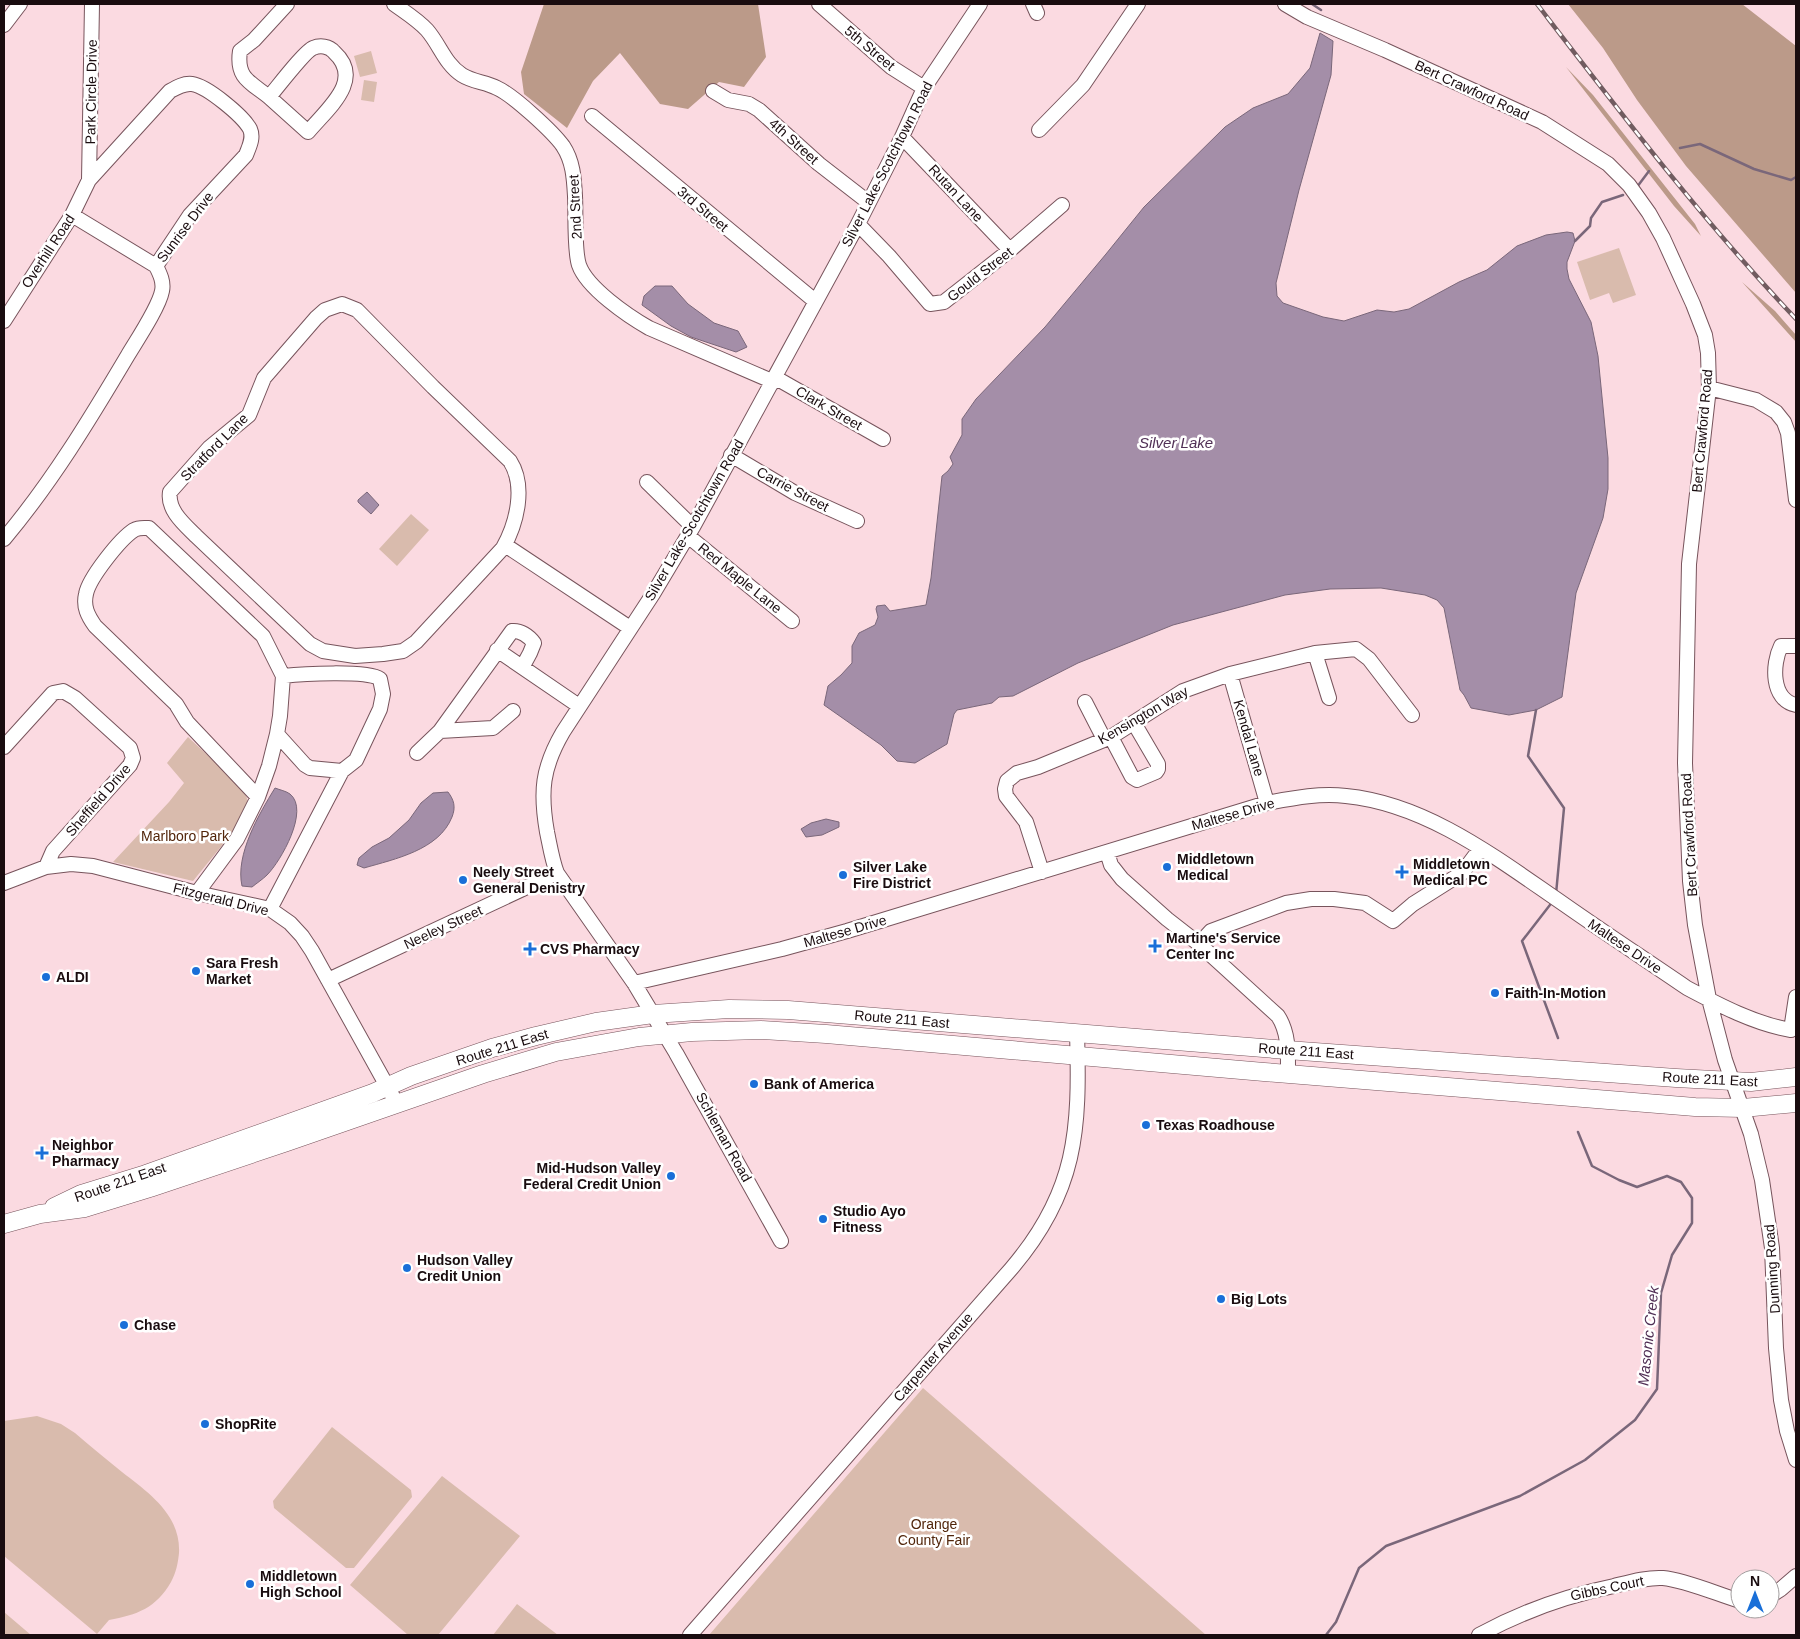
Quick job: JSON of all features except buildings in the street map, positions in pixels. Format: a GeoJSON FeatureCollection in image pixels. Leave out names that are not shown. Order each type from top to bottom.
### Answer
{"type":"FeatureCollection","features":[{"type":"Feature","properties":{"kind":"main road","name":"Route 211 East"},"geometry":{"type":"LineString","coordinates":[[40,1214],[81,1194],[146,1174],[453,1062],[536,1036],[588,1024],[653,1014],[729,1009],[788,1010],[1288,1050],[1733,1081],[1767,1081],[1796,1077]]}},
{"type":"Feature","properties":{"kind":"main road","name":"Route 211 East"},"geometry":{"type":"LineString","coordinates":[[4,1224],[40,1214],[85,1208],[150,1188],[533,1058],[616,1041],[665,1034],[728,1030],[793,1031],[1674,1105],[1743,1108],[1796,1103]]}},
{"type":"Feature","properties":{"kind":"street"},"geometry":{"type":"LineString","coordinates":[[4,25],[20,4]]}},
{"type":"Feature","properties":{"kind":"street","name":"Park Circle Drive"},"geometry":{"type":"LineString","coordinates":[[89,180],[92,4]]}},
{"type":"Feature","properties":{"kind":"street"},"geometry":{"type":"LineString","coordinates":[[269,97],[311,48],[323,46],[333,50],[344,63],[347,77],[344,89],[308,132],[241,74],[239,67],[240,50],[254,40],[287,4]]}},
{"type":"Feature","properties":{"kind":"street","name":"2nd Street"},"geometry":{"type":"LineString","coordinates":[[394,4],[426,29],[442,55],[456,70],[473,80],[497,88],[510,96],[557,137],[574,170],[579,265],[588,280],[614,303],[649,328],[775,380]]}},
{"type":"Feature","properties":{"kind":"street","name":"5th Street"},"geometry":{"type":"LineString","coordinates":[[819,4],[891,67],[924,88]]}},
{"type":"Feature","properties":{"kind":"street","name":"Silver Lake-Scotchtown Road"},"geometry":{"type":"LineString","coordinates":[[665,1034],[634,982],[557,874],[544,816],[543,779],[552,752],[579,706],[691,532],[731,455],[775,380],[815,301],[858,224],[902,137],[924,88],[980,4]]}},
{"type":"Feature","properties":{"kind":"street"},"geometry":{"type":"LineString","coordinates":[[1039,130],[1083,84],[1138,4]]}},
{"type":"Feature","properties":{"kind":"street","name":"Bert Crawford Road"},"geometry":{"type":"LineString","coordinates":[[1285,4],[1307,17],[1385,50],[1542,122],[1608,164],[1629,185],[1649,214],[1694,304],[1705,335],[1708,353],[1709,388],[1689,564],[1685,763],[1688,853],[1692,903],[1709,999],[1725,1060],[1733,1081]]}},
{"type":"Feature","properties":{"kind":"street","name":"Sunrise Drive"},"geometry":{"type":"LineString","coordinates":[[4,539],[53,476],[85,427],[144,329],[162,294],[163,285],[156,266],[190,216],[246,155],[251,144],[250,131],[240,117],[204,88],[191,84],[180,86],[170,91],[89,180]]}},
{"type":"Feature","properties":{"kind":"street","name":"4th Street"},"geometry":{"type":"LineString","coordinates":[[713,91],[728,100],[749,104],[759,110],[819,164],[868,202]]}},
{"type":"Feature","properties":{"kind":"street","name":"3rd Street"},"geometry":{"type":"LineString","coordinates":[[592,116],[815,301]]}},
{"type":"Feature","properties":{"kind":"street","name":"Rutan Lane"},"geometry":{"type":"LineString","coordinates":[[902,137],[1010,250]]}},
{"type":"Feature","properties":{"kind":"street","name":"Overhill Road"},"geometry":{"type":"LineString","coordinates":[[4,321],[72,215],[89,180]]}},
{"type":"Feature","properties":{"kind":"street","name":"Gould Street"},"geometry":{"type":"LineString","coordinates":[[858,224],[889,256],[930,304],[944,302],[1010,250],[1062,205]]}},
{"type":"Feature","properties":{"kind":"street"},"geometry":{"type":"LineString","coordinates":[[72,215],[156,266]]}},
{"type":"Feature","properties":{"kind":"street","name":"Stratford Lane"},"geometry":{"type":"LineString","coordinates":[[342,304],[357,310],[510,461],[515,469],[519,487],[517,507],[505,546],[430,628],[403,651],[383,654],[337,654],[323,652],[303,637],[196,536],[178,517],[170,504],[169,497],[170,492],[209,448],[249,414],[264,378],[316,318],[325,310],[342,304]]}},
{"type":"Feature","properties":{"kind":"street","name":"Clark Street"},"geometry":{"type":"LineString","coordinates":[[775,380],[883,439]]}},
{"type":"Feature","properties":{"kind":"street"},"geometry":{"type":"LineString","coordinates":[[1709,388],[1756,400],[1776,412],[1784,422],[1788,433],[1796,500]]}},
{"type":"Feature","properties":{"kind":"street","name":"Carrie Street"},"geometry":{"type":"LineString","coordinates":[[731,455],[795,493],[856,521]]}},
{"type":"Feature","properties":{"kind":"street","name":"Red Maple Lane"},"geometry":{"type":"LineString","coordinates":[[647,482],[691,532],[792,621]]}},
{"type":"Feature","properties":{"kind":"street"},"geometry":{"type":"LineString","coordinates":[[196,893],[237,839],[258,797],[269,766],[277,734],[283,676],[263,636],[149,528],[140,528],[133,531],[114,550],[89,586],[86,593],[86,606],[89,617],[95,626],[176,704],[187,722],[258,797]]}},
{"type":"Feature","properties":{"kind":"street"},"geometry":{"type":"LineString","coordinates":[[505,546],[630,628]]}},
{"type":"Feature","properties":{"kind":"street"},"geometry":{"type":"LineString","coordinates":[[417,753],[440,732],[512,630],[517,630],[530,638],[534,643],[523,666]]}},
{"type":"Feature","properties":{"kind":"street"},"geometry":{"type":"LineString","coordinates":[[1796,646],[1781,646],[1775,674],[1780,694],[1791,704],[1796,705]]}},
{"type":"Feature","properties":{"kind":"street"},"geometry":{"type":"LineString","coordinates":[[498,650],[579,706]]}},
{"type":"Feature","properties":{"kind":"street","name":"Kensington Way"},"geometry":{"type":"LineString","coordinates":[[1042,872],[1026,822],[1006,796],[1007,781],[1017,773],[1108,738],[1183,691],[1230,674],[1315,652],[1356,650],[1369,658],[1412,715]]}},
{"type":"Feature","properties":{"kind":"street"},"geometry":{"type":"LineString","coordinates":[[1315,652],[1329,698]]}},
{"type":"Feature","properties":{"kind":"street"},"geometry":{"type":"LineString","coordinates":[[270,909],[342,771],[356,760],[380,709],[383,694],[380,679],[376,677],[357,674],[283,676]]}},
{"type":"Feature","properties":{"kind":"street","name":"Kendal Lane"},"geometry":{"type":"LineString","coordinates":[[1230,674],[1267,803]]}},
{"type":"Feature","properties":{"kind":"street","name":"Sheffield Drive"},"geometry":{"type":"LineString","coordinates":[[4,747],[54,693],[64,691],[75,698],[130,748],[133,758],[130,765],[53,851],[46,867]]}},
{"type":"Feature","properties":{"kind":"street"},"geometry":{"type":"LineString","coordinates":[[1085,702],[1132,777],[1137,780],[1156,772],[1158,764],[1134,723]]}},
{"type":"Feature","properties":{"kind":"street"},"geometry":{"type":"LineString","coordinates":[[440,732],[493,728],[513,710]]}},
{"type":"Feature","properties":{"kind":"street"},"geometry":{"type":"LineString","coordinates":[[277,734],[310,768],[342,771]]}},
{"type":"Feature","properties":{"kind":"street","name":"Maltese Drive"},"geometry":{"type":"LineString","coordinates":[[634,982],[790,947],[1267,803],[1315,795],[1347,796],[1374,801],[1408,811],[1430,821],[1480,849],[1542,889],[1687,988],[1759,1022],[1791,1030],[1796,997]]}},
{"type":"Feature","properties":{"kind":"street"},"geometry":{"type":"LineString","coordinates":[[1199,944],[1211,931],[1286,903],[1311,899],[1334,899],[1365,903],[1393,921],[1412,904],[1462,873],[1480,849]]}},
{"type":"Feature","properties":{"kind":"street"},"geometry":{"type":"LineString","coordinates":[[1107,852],[1111,865],[1122,878],[1167,919],[1199,944],[1278,1016],[1285,1028],[1288,1050],[1288,1074]]}},
{"type":"Feature","properties":{"kind":"street","name":"Fitzgerald Drive"},"geometry":{"type":"LineString","coordinates":[[4,883],[46,867],[71,864],[93,866],[196,893],[270,909],[290,923],[302,936],[397,1104]]}},
{"type":"Feature","properties":{"kind":"street","name":"Neeley Street"},"geometry":{"type":"LineString","coordinates":[[328,980],[557,874]]}},
{"type":"Feature","properties":{"kind":"street","name":"Carpenter Avenue"},"geometry":{"type":"LineString","coordinates":[[690,1635],[1011,1269],[1034,1240],[1052,1210],[1068,1169],[1075,1128],[1077,1033]]}},
{"type":"Feature","properties":{"kind":"street","name":"Schleman Road"},"geometry":{"type":"LineString","coordinates":[[665,1034],[781,1241]]}},
{"type":"Feature","properties":{"kind":"street","name":"Dunning Road"},"geometry":{"type":"LineString","coordinates":[[1733,1081],[1743,1108],[1759,1167],[1768,1213],[1781,1400],[1787,1431],[1796,1460]]}},
{"type":"Feature","properties":{"kind":"street"},"geometry":{"type":"LineString","coordinates":[[1780,1590],[1796,1576]]}},
{"type":"Feature","properties":{"kind":"street","name":"Gibbs Court"},"geometry":{"type":"LineString","coordinates":[[1479,1635],[1521,1614],[1558,1600],[1644,1579],[1662,1578],[1674,1580],[1730,1598]]}},
{"type":"Feature","properties":{"kind":"green space"},"geometry":{"type":"Polygon","coordinates":[[[371,51],[377,73],[360,77],[354,56],[371,51]]]}},
{"type":"Feature","properties":{"kind":"green space"},"geometry":{"type":"Polygon","coordinates":[[[364,80],[377,82],[374,102],[361,100],[364,80]]]}},
{"type":"Feature","properties":{"kind":"green space"},"geometry":{"type":"Polygon","coordinates":[[[1619,248],[1636,295],[1613,303],[1609,293],[1590,300],[1577,262],[1619,248]]]}},
{"type":"Feature","properties":{"kind":"green space"},"geometry":{"type":"Polygon","coordinates":[[[411,514],[429,530],[397,566],[379,549],[411,514]]]}},
{"type":"Feature","properties":{"kind":"green space","name":"Marlboro Park"},"geometry":{"type":"Polygon","coordinates":[[[188,737],[245,790],[248,803],[233,832],[193,881],[113,862],[169,802],[184,783],[167,763],[188,737]]]}},
{"type":"Feature","properties":{"kind":"green space","name":"Orange County Fair"},"geometry":{"type":"Polygon","coordinates":[[[923,1388],[1206,1635],[709,1635],[923,1388]]]}},
{"type":"Feature","properties":{"kind":"green space"},"geometry":{"type":"Polygon","coordinates":[[[37,1416],[61,1424],[75,1433],[143,1488],[161,1506],[175,1527],[179,1553],[175,1572],[165,1591],[145,1609],[128,1616],[109,1620],[97,1634],[4,1556],[4,1421],[37,1416]]]}},
{"type":"Feature","properties":{"kind":"green space"},"geometry":{"type":"Polygon","coordinates":[[[332,1427],[411,1490],[412,1497],[354,1568],[346,1568],[274,1508],[273,1501],[332,1427]]]}},
{"type":"Feature","properties":{"kind":"green space"},"geometry":{"type":"Polygon","coordinates":[[[442,1476],[520,1536],[438,1635],[408,1635],[350,1585],[442,1476]]]}},
{"type":"Feature","properties":{"kind":"green space"},"geometry":{"type":"Polygon","coordinates":[[[517,1604],[558,1635],[493,1635],[517,1604]]]}},
{"type":"Feature","properties":{"kind":"green space"},"geometry":{"type":"Polygon","coordinates":[[[4,1612],[31,1635],[4,1635],[4,1612]]]}},
{"type":"Feature","properties":{"kind":"shaded area"},"geometry":{"type":"Polygon","coordinates":[[[544,4],[758,4],[766,57],[744,87],[719,82],[688,109],[660,104],[620,53],[593,81],[567,128],[524,94],[521,72],[544,4]]]}},
{"type":"Feature","properties":{"kind":"shaded area"},"geometry":{"type":"Polygon","coordinates":[[[1568,4],[1742,4],[1796,46],[1796,293],[1686,166],[1637,100],[1603,48],[1568,4]]]}},
{"type":"Feature","properties":{"kind":"shaded area"},"geometry":{"type":"Polygon","coordinates":[[[1566,67],[1593,95],[1695,224],[1701,236],[1674,206],[1566,67]]]}},
{"type":"Feature","properties":{"kind":"shaded area"},"geometry":{"type":"Polygon","coordinates":[[[1742,282],[1775,311],[1796,335],[1796,342],[1742,282]]]}},
{"type":"Feature","properties":{"kind":"water","name":"Silver Lake"},"geometry":{"type":"Polygon","coordinates":[[[1320,33],[1333,41],[1331,75],[1299,190],[1276,283],[1277,296],[1283,303],[1323,317],[1344,321],[1377,310],[1394,312],[1409,309],[1459,282],[1487,270],[1517,246],[1546,235],[1573,233],[1575,241],[1567,262],[1567,269],[1569,279],[1591,322],[1598,356],[1608,458],[1608,489],[1603,518],[1576,593],[1562,697],[1536,710],[1509,715],[1471,708],[1460,690],[1444,608],[1437,600],[1425,595],[1381,588],[1330,589],[1285,595],[1173,625],[1078,663],[1013,696],[999,697],[992,703],[957,710],[954,714],[947,744],[915,763],[897,761],[881,745],[824,705],[828,686],[852,663],[852,646],[859,633],[875,625],[878,617],[877,606],[885,605],[890,611],[926,605],[931,578],[942,476],[953,464],[950,457],[962,435],[962,419],[976,399],[1045,327],[1144,207],[1225,127],[1253,108],[1288,94],[1310,68],[1320,33]]]}},
{"type":"Feature","properties":{"kind":"water"},"geometry":{"type":"Polygon","coordinates":[[[655,286],[672,286],[688,304],[714,323],[738,331],[747,347],[736,352],[691,337],[671,326],[642,305],[644,296],[655,286]]]}},
{"type":"Feature","properties":{"kind":"water"},"geometry":{"type":"Polygon","coordinates":[[[367,492],[379,505],[371,514],[358,502],[367,492]]]}},
{"type":"Feature","properties":{"kind":"water"},"geometry":{"type":"Polygon","coordinates":[[[275,788],[290,794],[295,801],[297,811],[291,835],[279,859],[267,875],[252,887],[242,886],[242,861],[245,848],[262,810],[275,788]]]}},
{"type":"Feature","properties":{"kind":"water"},"geometry":{"type":"Polygon","coordinates":[[[448,792],[454,804],[454,810],[446,828],[437,838],[415,852],[402,857],[364,868],[357,865],[359,858],[372,847],[389,838],[409,820],[421,803],[433,793],[448,792]]]}},
{"type":"Feature","properties":{"kind":"water"},"geometry":{"type":"Polygon","coordinates":[[[826,819],[839,822],[839,827],[822,835],[806,837],[801,829],[811,823],[826,819]]]}},
{"type":"Feature","properties":{"kind":"waterway","name":"Masonic Creek"},"geometry":{"type":"LineString","coordinates":[[1312,4],[1321,10]]}},
{"type":"Feature","properties":{"kind":"waterway"},"geometry":{"type":"LineString","coordinates":[[1680,148],[1700,144],[1754,169],[1791,180],[1796,177]]}},
{"type":"Feature","properties":{"kind":"waterway"},"geometry":{"type":"LineString","coordinates":[[1637,187],[1649,171]]}},
{"type":"Feature","properties":{"kind":"waterway"},"geometry":{"type":"LineString","coordinates":[[1575,241],[1590,226],[1591,218],[1602,202],[1623,195]]}},
{"type":"Feature","properties":{"kind":"waterway","name":"Masonic Creek"},"geometry":{"type":"LineString","coordinates":[[1536,710],[1528,756],[1564,808],[1556,894]]}},
{"type":"Feature","properties":{"kind":"waterway","name":"Masonic Creek"},"geometry":{"type":"LineString","coordinates":[[1553,901],[1522,941],[1558,1038]]}},
{"type":"Feature","properties":{"kind":"waterway","name":"Masonic Creek"},"geometry":{"type":"LineString","coordinates":[[1326,1635],[1336,1622],[1359,1568],[1386,1546],[1520,1496],[1585,1460],[1635,1420],[1657,1389],[1661,1293],[1672,1255],[1692,1223],[1692,1198],[1681,1182],[1667,1176],[1637,1187],[1592,1166],[1578,1132]]}},
{"type":"Feature","properties":{"kind":"railway"},"geometry":{"type":"LineString","coordinates":[[1537,4],[1695,204],[1796,319]]}},
{"type":"Feature","properties":{"kind":"place","name":"Middletown Medical"},"geometry":{"type":"Point","coordinates":[1167,867]}},
{"type":"Feature","properties":{"kind":"place","name":"Middletown Medical PC"},"geometry":{"type":"Point","coordinates":[1402,872]}},
{"type":"Feature","properties":{"kind":"place","name":"Silver Lake Fire District"},"geometry":{"type":"Point","coordinates":[843,875]}},
{"type":"Feature","properties":{"kind":"place","name":"Neely Street General Denistry"},"geometry":{"type":"Point","coordinates":[463,880]}},
{"type":"Feature","properties":{"kind":"place","name":"Martine's Service Center Inc"},"geometry":{"type":"Point","coordinates":[1155,946]}},
{"type":"Feature","properties":{"kind":"place","name":"CVS Pharmacy"},"geometry":{"type":"Point","coordinates":[530,949]}},
{"type":"Feature","properties":{"kind":"place","name":"Sara Fresh Market"},"geometry":{"type":"Point","coordinates":[196,971]}},
{"type":"Feature","properties":{"kind":"place","name":"ALDI"},"geometry":{"type":"Point","coordinates":[46,977]}},
{"type":"Feature","properties":{"kind":"place","name":"Faith-In-Motion"},"geometry":{"type":"Point","coordinates":[1495,993]}},
{"type":"Feature","properties":{"kind":"place","name":"Bank of America"},"geometry":{"type":"Point","coordinates":[754,1084]}},
{"type":"Feature","properties":{"kind":"place","name":"Texas Roadhouse"},"geometry":{"type":"Point","coordinates":[1146,1125]}},
{"type":"Feature","properties":{"kind":"place","name":"Neighbor Pharmacy"},"geometry":{"type":"Point","coordinates":[42,1153]}},
{"type":"Feature","properties":{"kind":"place","name":"Mid-Hudson Valley Federal Credit Union"},"geometry":{"type":"Point","coordinates":[671,1176]}},
{"type":"Feature","properties":{"kind":"place","name":"Studio Ayo Fitness"},"geometry":{"type":"Point","coordinates":[823,1219]}},
{"type":"Feature","properties":{"kind":"place","name":"Hudson Valley Credit Union"},"geometry":{"type":"Point","coordinates":[407,1268]}},
{"type":"Feature","properties":{"kind":"place","name":"Big Lots"},"geometry":{"type":"Point","coordinates":[1221,1299]}},
{"type":"Feature","properties":{"kind":"place","name":"Chase"},"geometry":{"type":"Point","coordinates":[124,1325]}},
{"type":"Feature","properties":{"kind":"place","name":"ShopRite"},"geometry":{"type":"Point","coordinates":[205,1424]}},
{"type":"Feature","properties":{"kind":"place","name":"Middletown High School"},"geometry":{"type":"Point","coordinates":[250,1584]}}]}
